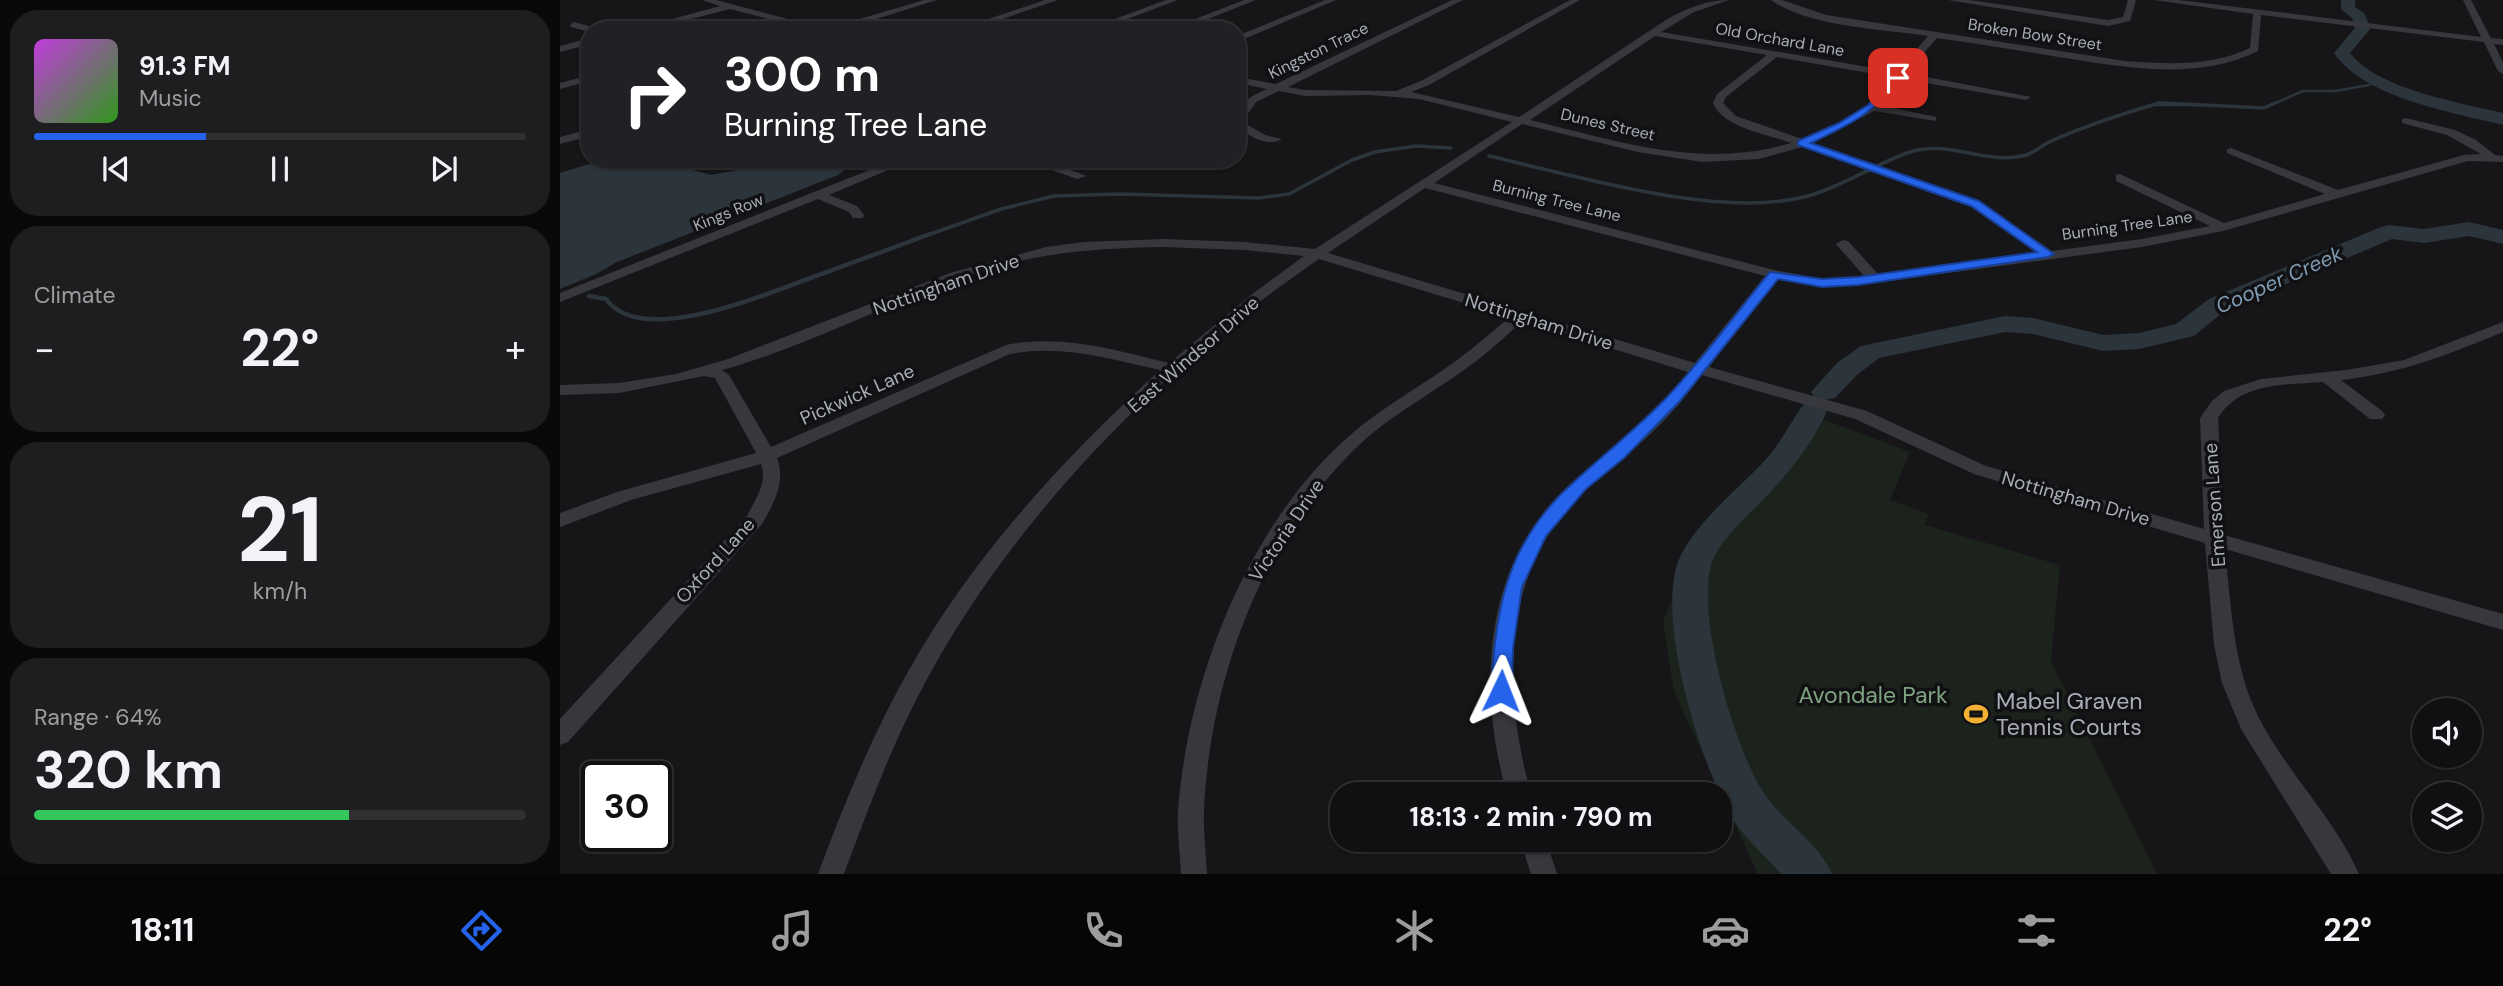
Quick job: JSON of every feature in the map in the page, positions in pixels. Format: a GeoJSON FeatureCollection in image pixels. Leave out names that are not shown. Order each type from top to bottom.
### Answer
{"type":"FeatureCollection","features":[{"type":"Feature","properties":{"kind":"street"},"geometry":{"type":"LineString","coordinates":[[706,0],[788,21]]}},
{"type":"Feature","properties":{"kind":"street"},"geometry":{"type":"LineString","coordinates":[[988,21],[1054,0]]}},
{"type":"Feature","properties":{"kind":"street"},"geometry":{"type":"LineString","coordinates":[[1114,21],[1174,0]]}},
{"type":"Feature","properties":{"kind":"street"},"geometry":{"type":"LineString","coordinates":[[1195,21],[1252,0]]}},
{"type":"Feature","properties":{"kind":"street"},"geometry":{"type":"LineString","coordinates":[[1246,35],[1332,0]]}},
{"type":"Feature","properties":{"kind":"street","name":"Kingston Trace"},"geometry":{"type":"LineString","coordinates":[[1246,106],[1274,88],[1459,0]]}},
{"type":"Feature","properties":{"kind":"street"},"geometry":{"type":"LineString","coordinates":[[1400,93],[1425,83],[1576,0]]}},
{"type":"Feature","properties":{"kind":"street","name":"East Windsor Drive"},"geometry":{"type":"LineString","coordinates":[[831,874],[862,788],[916,678],[962,604],[1051,491],[1129,408],[1256,298],[1318,254],[1653,33],[1691,10],[1725,0]]}},
{"type":"Feature","properties":{"kind":"street","name":"Broken Bow Street"},"geometry":{"type":"LineString","coordinates":[[1774,0],[1802,12],[1826,18],[1934,35],[2125,64],[2203,66],[2234,61],[2255,49],[2257,12]]}},
{"type":"Feature","properties":{"kind":"street"},"geometry":{"type":"LineString","coordinates":[[1952,0],[2108,23],[2127,19],[2132,0]]}},
{"type":"Feature","properties":{"kind":"street"},"geometry":{"type":"LineString","coordinates":[[2158,0],[2503,43]]}},
{"type":"Feature","properties":{"kind":"street"},"geometry":{"type":"LineString","coordinates":[[2467,0],[2503,71]]}},
{"type":"Feature","properties":{"kind":"street"},"geometry":{"type":"LineString","coordinates":[[860,21],[928,1]]}},
{"type":"Feature","properties":{"kind":"street"},"geometry":{"type":"LineString","coordinates":[[671,21],[729,6]]}},
{"type":"Feature","properties":{"kind":"street"},"geometry":{"type":"LineString","coordinates":[[574,25],[581,27]]}},
{"type":"Feature","properties":{"kind":"street","name":"Old Orchard Lane"},"geometry":{"type":"LineString","coordinates":[[1653,33],[2026,97]]}},
{"type":"Feature","properties":{"kind":"street","name":"Dunes Street"},"geometry":{"type":"LineString","coordinates":[[1246,82],[1329,94],[1400,93],[1638,149],[1702,159],[1759,156],[1802,143],[1842,125],[1872,107],[1934,35]]}},
{"type":"Feature","properties":{"kind":"street"},"geometry":{"type":"LineString","coordinates":[[560,49],[581,43]]}},
{"type":"Feature","properties":{"kind":"street"},"geometry":{"type":"LineString","coordinates":[[1775,54],[1721,96],[1718,103],[1721,110],[1732,118],[1975,204],[2048,254]]}},
{"type":"Feature","properties":{"kind":"street"},"geometry":{"type":"LineString","coordinates":[[560,86],[581,80]]}},
{"type":"Feature","properties":{"kind":"street"},"geometry":{"type":"LineString","coordinates":[[1872,107],[1932,119]]}},
{"type":"Feature","properties":{"kind":"street"},"geometry":{"type":"LineString","coordinates":[[2406,121],[2449,132],[2497,158]]}},
{"type":"Feature","properties":{"kind":"street","name":"Kingston Trace"},"geometry":{"type":"LineString","coordinates":[[1246,130],[1263,138],[1276,139]]}},
{"type":"Feature","properties":{"kind":"street"},"geometry":{"type":"LineString","coordinates":[[560,141],[581,135]]}},
{"type":"Feature","properties":{"kind":"street"},"geometry":{"type":"LineString","coordinates":[[2231,151],[2336,194]]}},
{"type":"Feature","properties":{"kind":"street","name":"Burning Tree Lane"},"geometry":{"type":"LineString","coordinates":[[1424,184],[1774,274],[1822,283],[2142,243],[2223,228],[2468,157],[2497,158]]}},
{"type":"Feature","properties":{"kind":"street","name":"Kings Row"},"geometry":{"type":"LineString","coordinates":[[560,298],[886,168]]}},
{"type":"Feature","properties":{"kind":"street"},"geometry":{"type":"LineString","coordinates":[[1056,168],[1081,176]]}},
{"type":"Feature","properties":{"kind":"street"},"geometry":{"type":"LineString","coordinates":[[2120,178],[2223,228]]}},
{"type":"Feature","properties":{"kind":"street"},"geometry":{"type":"LineString","coordinates":[[818,195],[853,209],[858,215]]}},
{"type":"Feature","properties":{"kind":"street","name":"Nottingham Drive"},"geometry":{"type":"LineString","coordinates":[[560,390],[636,384],[705,370],[756,355],[971,271],[1035,253],[1124,244],[1236,246],[1318,254],[1697,369],[1861,415],[1980,470],[2503,622]]}},
{"type":"Feature","properties":{"kind":"street"},"geometry":{"type":"LineString","coordinates":[[1843,244],[1874,278]]}},
{"type":"Feature","properties":{"kind":"street"},"geometry":{"type":"LineString","coordinates":[[1515,782],[1508,762],[1501,691],[1503,648],[1513,587],[1538,534],[1554,512],[1580,485],[1653,422],[1774,274]]}},
{"type":"Feature","properties":{"kind":"street","name":"Victoria Drive"},"geometry":{"type":"LineString","coordinates":[[1194,874],[1191,811],[1199,748],[1212,685],[1251,580],[1304,497],[1342,452],[1415,394],[1464,363],[1521,315]]}},
{"type":"Feature","properties":{"kind":"street"},"geometry":{"type":"LineString","coordinates":[[2494,331],[2503,343]]}},
{"type":"Feature","properties":{"kind":"street","name":"Emerson Lane"},"geometry":{"type":"LineString","coordinates":[[2346,874],[2249,722],[2232,683],[2225,645],[2214,539],[2210,430],[2212,410],[2233,394],[2255,384],[2327,377],[2410,363],[2494,331]]}},
{"type":"Feature","properties":{"kind":"street","name":"Pickwick Lane"},"geometry":{"type":"LineString","coordinates":[[560,520],[624,496],[767,456],[1006,350],[1021,346],[1047,344],[1121,354],[1172,368]]}},
{"type":"Feature","properties":{"kind":"street","name":"Oxford Lane"},"geometry":{"type":"LineString","coordinates":[[560,735],[695,583],[731,548],[755,519],[770,488],[773,472],[767,456],[721,375],[705,370]]}},
{"type":"Feature","properties":{"kind":"street"},"geometry":{"type":"LineString","coordinates":[[2327,377],[2376,415]]}},
{"type":"Feature","properties":{"kind":"street"},"geometry":{"type":"LineString","coordinates":[[1537,852],[1544,874]]}},
{"type":"Feature","properties":{"kind":"green space","name":"Avondale Park"},"geometry":{"type":"Polygon","coordinates":[[[1806,413],[1910,452],[1890,500],[1929,514],[1925,525],[2060,565],[2051,661],[2157,874],[1758,874],[1732,818],[1732,782],[1716,782],[1674,692],[1663,622],[1689,552],[1806,413]]]}},
{"type":"Feature","properties":{"kind":"shaded area"},"geometry":{"type":"Polygon","coordinates":[[[581,166],[685,168],[711,175],[749,168],[847,168],[838,175],[617,262],[560,289],[560,173],[581,166]]]}},
{"type":"Feature","properties":{"kind":"waterway","name":"Cooper Creek"},"geometry":{"type":"LineString","coordinates":[[2348,0],[2348,9],[2359,16],[2363,28],[2342,53],[2350,65],[2367,76],[2414,95],[2503,119]]}},
{"type":"Feature","properties":{"kind":"waterway"},"geometry":{"type":"LineString","coordinates":[[2271,105],[2303,91],[2335,91],[2369,85],[2373,83],[2373,79]]}},
{"type":"Feature","properties":{"kind":"waterway"},"geometry":{"type":"LineString","coordinates":[[2153,105],[2159,103]]}},
{"type":"Feature","properties":{"kind":"waterway"},"geometry":{"type":"LineString","coordinates":[[2162,103],[2264,108],[2275,103]]}},
{"type":"Feature","properties":{"kind":"waterway"},"geometry":{"type":"LineString","coordinates":[[1489,156],[1606,184],[1692,199],[1734,203],[1773,202],[1821,192],[1897,157],[1924,149],[1953,150],[1997,157],[2026,155],[2076,131],[2153,105]]}},
{"type":"Feature","properties":{"kind":"waterway"},"geometry":{"type":"LineString","coordinates":[[2153,105],[2199,105]]}},
{"type":"Feature","properties":{"kind":"waterway"},"geometry":{"type":"LineString","coordinates":[[925,236],[1001,209],[1054,196],[1120,194],[1259,198],[1289,194],[1352,160],[1375,152],[1416,146],[1451,148]]}},
{"type":"Feature","properties":{"kind":"waterway","name":"Cooper Creek"},"geometry":{"type":"LineString","coordinates":[[1825,392],[1847,369],[1870,352],[2005,324],[2033,326],[2103,343],[2139,341],[2185,330],[2218,304],[2389,232],[2424,236],[2469,229],[2503,237]]}},
{"type":"Feature","properties":{"kind":"waterway"},"geometry":{"type":"LineString","coordinates":[[589,296],[606,299],[624,313],[648,319],[677,318],[708,312],[771,293],[930,234]]}},
{"type":"Feature","properties":{"kind":"waterway","name":"Cooper Creek"},"geometry":{"type":"LineString","coordinates":[[1809,874],[1749,807],[1730,772],[1706,695],[1691,622],[1689,596],[1692,569],[1705,543],[1779,465],[1804,430],[1813,411]]}},
{"type":"Feature","properties":{"kind":"place","name":"Mabel Graven Tennis Courts"},"geometry":{"type":"Point","coordinates":[1976,714]}},
{"type":"Feature","properties":{"kind":"route"},"geometry":{"type":"LineString","coordinates":[[1501,691],[1503,648],[1513,587],[1538,534],[1554,512],[1580,485],[1653,422],[1675,398],[1736,320],[1763,292],[1774,274],[1822,283],[1858,281],[2048,254],[1975,204],[1802,143],[1842,125],[1872,107],[1898,78]]}}]}
